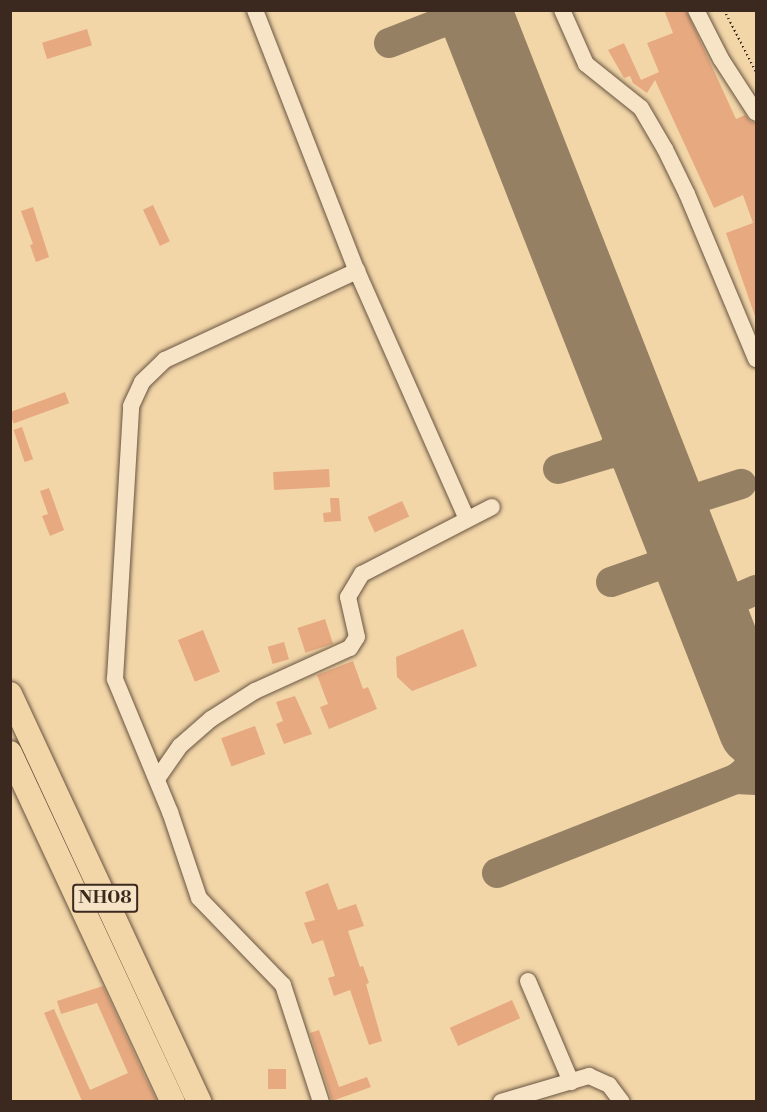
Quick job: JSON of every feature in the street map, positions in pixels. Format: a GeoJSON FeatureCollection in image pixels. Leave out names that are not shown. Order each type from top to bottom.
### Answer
{"type":"FeatureCollection","features":[{"type":"Feature","properties":{"kind":"highway","name":"NH08"},"geometry":{"type":"LineString","coordinates":[[10,693],[200,1101]]}},
{"type":"Feature","properties":{"kind":"highway","name":"NH08"},"geometry":{"type":"LineString","coordinates":[[10,753],[173,1101]]}},
{"type":"Feature","properties":{"kind":"street"},"geometry":{"type":"LineString","coordinates":[[255,10],[357,271],[467,519]]}},
{"type":"Feature","properties":{"kind":"street"},"geometry":{"type":"LineString","coordinates":[[562,10],[586,64],[641,108],[665,149],[687,194],[756,359]]}},
{"type":"Feature","properties":{"kind":"street"},"geometry":{"type":"LineString","coordinates":[[696,10],[721,59],[756,113]]}},
{"type":"Feature","properties":{"kind":"street"},"geometry":{"type":"LineString","coordinates":[[321,1101],[283,984],[199,898],[157,779],[115,679],[131,406],[142,381],[165,360],[357,271]]}},
{"type":"Feature","properties":{"kind":"street"},"geometry":{"type":"LineString","coordinates":[[157,779],[180,746],[211,719],[255,691],[350,648],[357,637],[348,597],[362,574],[492,507]]}},
{"type":"Feature","properties":{"kind":"street"},"geometry":{"type":"LineString","coordinates":[[528,981],[571,1082]]}},
{"type":"Feature","properties":{"kind":"street"},"geometry":{"type":"LineString","coordinates":[[501,1101],[589,1077],[609,1085],[622,1101]]}},
{"type":"Feature","properties":{"kind":"path"},"geometry":{"type":"LineString","coordinates":[[724,10],[756,72]]}},
{"type":"Feature","properties":{"kind":"building"},"geometry":{"type":"Polygon","coordinates":[[[664,10],[686,10],[736,119],[745,115],[751,122],[756,123],[756,319],[726,233],[753,223],[743,195],[714,208],[655,80],[647,93],[633,83],[630,76],[624,78],[608,50],[624,43],[641,80],[659,72],[647,43],[673,33],[664,10]]]}},
{"type":"Feature","properties":{"kind":"building"},"geometry":{"type":"Polygon","coordinates":[[[87,29],[92,45],[47,59],[42,43],[87,29]]]}},
{"type":"Feature","properties":{"kind":"building"},"geometry":{"type":"Polygon","coordinates":[[[153,205],[170,241],[160,246],[143,210],[153,205]]]}},
{"type":"Feature","properties":{"kind":"building"},"geometry":{"type":"Polygon","coordinates":[[[33,207],[49,257],[36,262],[30,245],[33,244],[21,211],[33,207]]]}},
{"type":"Feature","properties":{"kind":"building"},"geometry":{"type":"Polygon","coordinates":[[[65,392],[69,403],[14,423],[10,412],[65,392]]]}},
{"type":"Feature","properties":{"kind":"building"},"geometry":{"type":"Polygon","coordinates":[[[22,427],[33,459],[25,462],[13,430],[22,427]]]}},
{"type":"Feature","properties":{"kind":"building"},"geometry":{"type":"Polygon","coordinates":[[[329,469],[330,487],[274,490],[273,472],[329,469]]]}},
{"type":"Feature","properties":{"kind":"building"},"geometry":{"type":"Polygon","coordinates":[[[49,488],[64,530],[50,536],[42,516],[48,514],[40,491],[49,488]]]}},
{"type":"Feature","properties":{"kind":"building"},"geometry":{"type":"Polygon","coordinates":[[[330,498],[339,498],[341,521],[324,522],[323,513],[331,512],[330,498]]]}},
{"type":"Feature","properties":{"kind":"building"},"geometry":{"type":"Polygon","coordinates":[[[402,501],[409,516],[375,532],[368,517],[402,501]]]}},
{"type":"Feature","properties":{"kind":"building"},"geometry":{"type":"Polygon","coordinates":[[[325,619],[333,644],[305,653],[297,628],[325,619]]]}},
{"type":"Feature","properties":{"kind":"building"},"geometry":{"type":"Polygon","coordinates":[[[463,629],[477,666],[412,691],[397,677],[396,657],[463,629]]]}},
{"type":"Feature","properties":{"kind":"building"},"geometry":{"type":"Polygon","coordinates":[[[203,630],[220,672],[195,682],[178,640],[203,630]]]}},
{"type":"Feature","properties":{"kind":"building"},"geometry":{"type":"Polygon","coordinates":[[[284,642],[289,659],[273,664],[268,647],[284,642]]]}},
{"type":"Feature","properties":{"kind":"building"},"geometry":{"type":"Polygon","coordinates":[[[353,661],[363,689],[368,687],[377,709],[329,729],[320,707],[328,704],[317,675],[353,661]]]}},
{"type":"Feature","properties":{"kind":"building"},"geometry":{"type":"Polygon","coordinates":[[[295,696],[312,734],[284,744],[276,724],[283,721],[276,702],[295,696]]]}},
{"type":"Feature","properties":{"kind":"building"},"geometry":{"type":"Polygon","coordinates":[[[255,726],[265,754],[231,767],[221,738],[255,726]]]}},
{"type":"Feature","properties":{"kind":"building"},"geometry":{"type":"Polygon","coordinates":[[[328,883],[338,910],[356,904],[364,926],[348,931],[360,967],[363,966],[369,983],[366,984],[382,1041],[369,1045],[350,990],[334,996],[328,978],[335,976],[323,940],[312,944],[304,923],[315,920],[305,892],[328,883]]]}},
{"type":"Feature","properties":{"kind":"building"},"geometry":{"type":"Polygon","coordinates":[[[103,986],[157,1101],[82,1101],[44,1013],[54,1009],[90,1090],[128,1073],[97,1003],[61,1014],[57,1001],[103,986]]]}},
{"type":"Feature","properties":{"kind":"building"},"geometry":{"type":"Polygon","coordinates":[[[512,1000],[520,1018],[458,1046],[450,1028],[512,1000]]]}},
{"type":"Feature","properties":{"kind":"building"},"geometry":{"type":"Polygon","coordinates":[[[319,1030],[339,1087],[367,1077],[371,1087],[332,1101],[310,1033],[319,1030]]]}},
{"type":"Feature","properties":{"kind":"building"},"geometry":{"type":"Polygon","coordinates":[[[268,1069],[286,1069],[286,1089],[268,1089],[268,1069]]]}},
{"type":"Feature","properties":{"kind":"taxiway"},"geometry":{"type":"LineString","coordinates":[[389,43],[443,22],[458,21],[472,27],[491,54]]}},
{"type":"Feature","properties":{"kind":"taxiway"},"geometry":{"type":"LineString","coordinates":[[611,453],[627,427],[627,413],[620,384]]}},
{"type":"Feature","properties":{"kind":"taxiway"},"geometry":{"type":"LineString","coordinates":[[558,469],[611,453],[626,454],[647,469],[663,491]]}},
{"type":"Feature","properties":{"kind":"taxiway"},"geometry":{"type":"LineString","coordinates":[[669,507],[741,484]]}},
{"type":"Feature","properties":{"kind":"taxiway"},"geometry":{"type":"LineString","coordinates":[[611,582],[688,555]]}},
{"type":"Feature","properties":{"kind":"taxiway"},"geometry":{"type":"LineString","coordinates":[[710,610],[756,590]]}},
{"type":"Feature","properties":{"kind":"taxiway"},"geometry":{"type":"LineString","coordinates":[[736,779],[746,771],[754,755],[756,737],[752,717]]}},
{"type":"Feature","properties":{"kind":"taxiway"},"geometry":{"type":"LineString","coordinates":[[497,873],[736,779],[756,780]]}},
{"type":"Feature","properties":{"kind":"runway"},"geometry":{"type":"LineString","coordinates":[[474,10],[756,730]]}}]}
